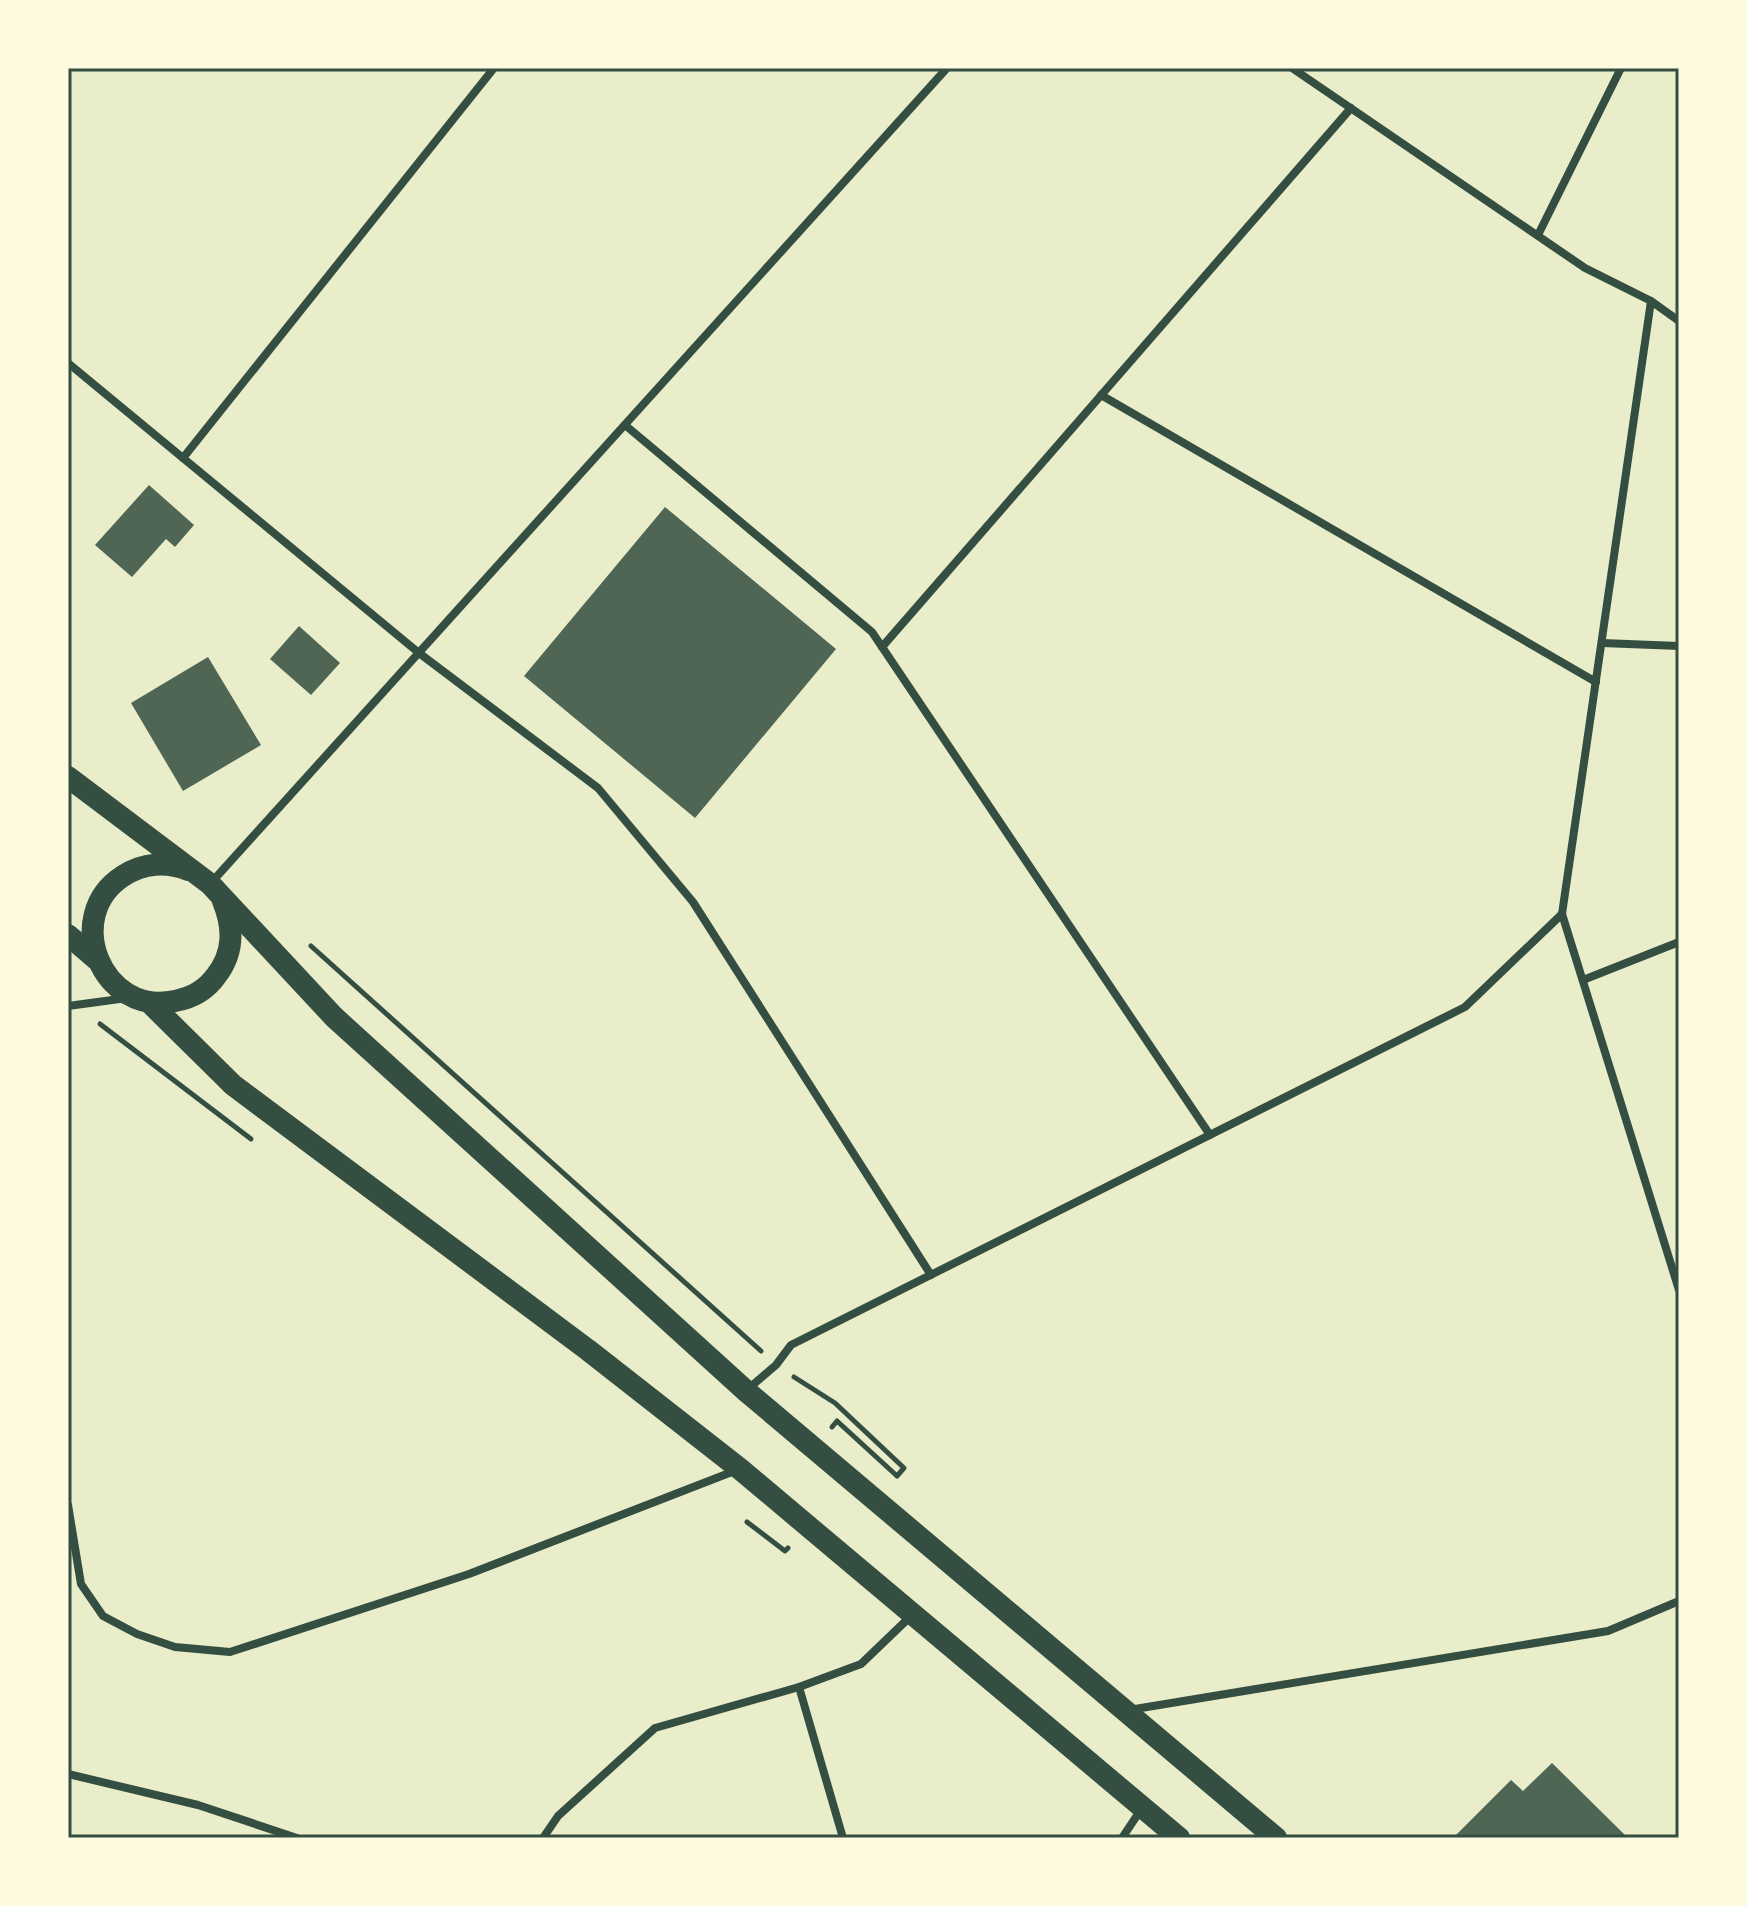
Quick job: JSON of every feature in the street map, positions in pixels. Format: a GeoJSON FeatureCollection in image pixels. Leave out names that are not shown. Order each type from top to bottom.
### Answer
{"type":"FeatureCollection","features":[{"type":"Feature","properties":{"kind":"highway"},"geometry":{"type":"LineString","coordinates":[[68,777],[209,885],[334,1017],[746,1391],[1276,1838]]}},
{"type":"Feature","properties":{"kind":"highway"},"geometry":{"type":"LineString","coordinates":[[96,959],[92,942],[96,909],[104,893],[130,871],[163,864],[209,885],[228,914],[230,949],[223,966],[200,992],[175,1001],[141,1000]]}},
{"type":"Feature","properties":{"kind":"highway"},"geometry":{"type":"LineString","coordinates":[[68,935],[96,959],[110,980],[141,1000],[233,1085],[588,1350],[740,1469],[1179,1838]]}},
{"type":"Feature","properties":{"kind":"street"},"geometry":{"type":"LineString","coordinates":[[183,458],[494,68]]}},
{"type":"Feature","properties":{"kind":"street"},"geometry":{"type":"LineString","coordinates":[[209,885],[947,68]]}},
{"type":"Feature","properties":{"kind":"street"},"geometry":{"type":"LineString","coordinates":[[1292,68],[1585,268],[1651,301],[1679,321]]}},
{"type":"Feature","properties":{"kind":"street"},"geometry":{"type":"LineString","coordinates":[[1538,235],[1621,68]]}},
{"type":"Feature","properties":{"kind":"street"},"geometry":{"type":"LineString","coordinates":[[882,647],[1351,108]]}},
{"type":"Feature","properties":{"kind":"street"},"geometry":{"type":"LineString","coordinates":[[1651,301],[1562,914],[1679,1290]]}},
{"type":"Feature","properties":{"kind":"street"},"geometry":{"type":"LineString","coordinates":[[68,363],[419,653],[598,788],[693,902],[931,1275]]}},
{"type":"Feature","properties":{"kind":"street"},"geometry":{"type":"LineString","coordinates":[[1101,395],[1596,682]]}},
{"type":"Feature","properties":{"kind":"street"},"geometry":{"type":"LineString","coordinates":[[625,425],[872,632],[1210,1135]]}},
{"type":"Feature","properties":{"kind":"street"},"geometry":{"type":"LineString","coordinates":[[1602,643],[1679,646]]}},
{"type":"Feature","properties":{"kind":"street"},"geometry":{"type":"LineString","coordinates":[[746,1391],[776,1365],[791,1345],[1465,1007],[1562,914]]}},
{"type":"Feature","properties":{"kind":"street"},"geometry":{"type":"LineString","coordinates":[[1583,980],[1679,942]]}},
{"type":"Feature","properties":{"kind":"street"},"geometry":{"type":"LineString","coordinates":[[72,1006],[141,1000]]}},
{"type":"Feature","properties":{"kind":"street"},"geometry":{"type":"LineString","coordinates":[[68,1505],[81,1584],[103,1616],[137,1634],[175,1647],[230,1652],[469,1574],[740,1469]]}},
{"type":"Feature","properties":{"kind":"street"},"geometry":{"type":"LineString","coordinates":[[1125,1711],[1608,1631],[1679,1601]]}},
{"type":"Feature","properties":{"kind":"street"},"geometry":{"type":"LineString","coordinates":[[543,1838],[558,1816],[655,1728],[799,1687],[861,1664],[913,1614]]}},
{"type":"Feature","properties":{"kind":"street"},"geometry":{"type":"LineString","coordinates":[[799,1687],[843,1838]]}},
{"type":"Feature","properties":{"kind":"street"},"geometry":{"type":"LineString","coordinates":[[68,1774],[198,1805],[297,1838]]}},
{"type":"Feature","properties":{"kind":"street"},"geometry":{"type":"LineString","coordinates":[[1122,1838],[1143,1808]]}},
{"type":"Feature","properties":{"kind":"path"},"geometry":{"type":"LineString","coordinates":[[304,940],[776,1365],[835,1403],[904,1468],[897,1476],[837,1421],[828,1432]]}},
{"type":"Feature","properties":{"kind":"path"},"geometry":{"type":"LineString","coordinates":[[72,1006],[157,1069]]}},
{"type":"Feature","properties":{"kind":"building"},"geometry":{"type":"Polygon","coordinates":[[[149,485],[194,525],[175,547],[166,539],[132,577],[95,545],[149,485]]]}},
{"type":"Feature","properties":{"kind":"building"},"geometry":{"type":"Polygon","coordinates":[[[665,507],[836,649],[695,818],[524,676],[665,507]]]}},
{"type":"Feature","properties":{"kind":"building"},"geometry":{"type":"Polygon","coordinates":[[[299,626],[340,663],[311,695],[270,659],[299,626]]]}},
{"type":"Feature","properties":{"kind":"building"},"geometry":{"type":"Polygon","coordinates":[[[208,657],[261,745],[183,791],[131,703],[208,657]]]}},
{"type":"Feature","properties":{"kind":"building"},"geometry":{"type":"Polygon","coordinates":[[[1552,1763],[1626,1836],[1624,1838],[1453,1838],[1511,1780],[1523,1791],[1552,1763]]]}}]}
